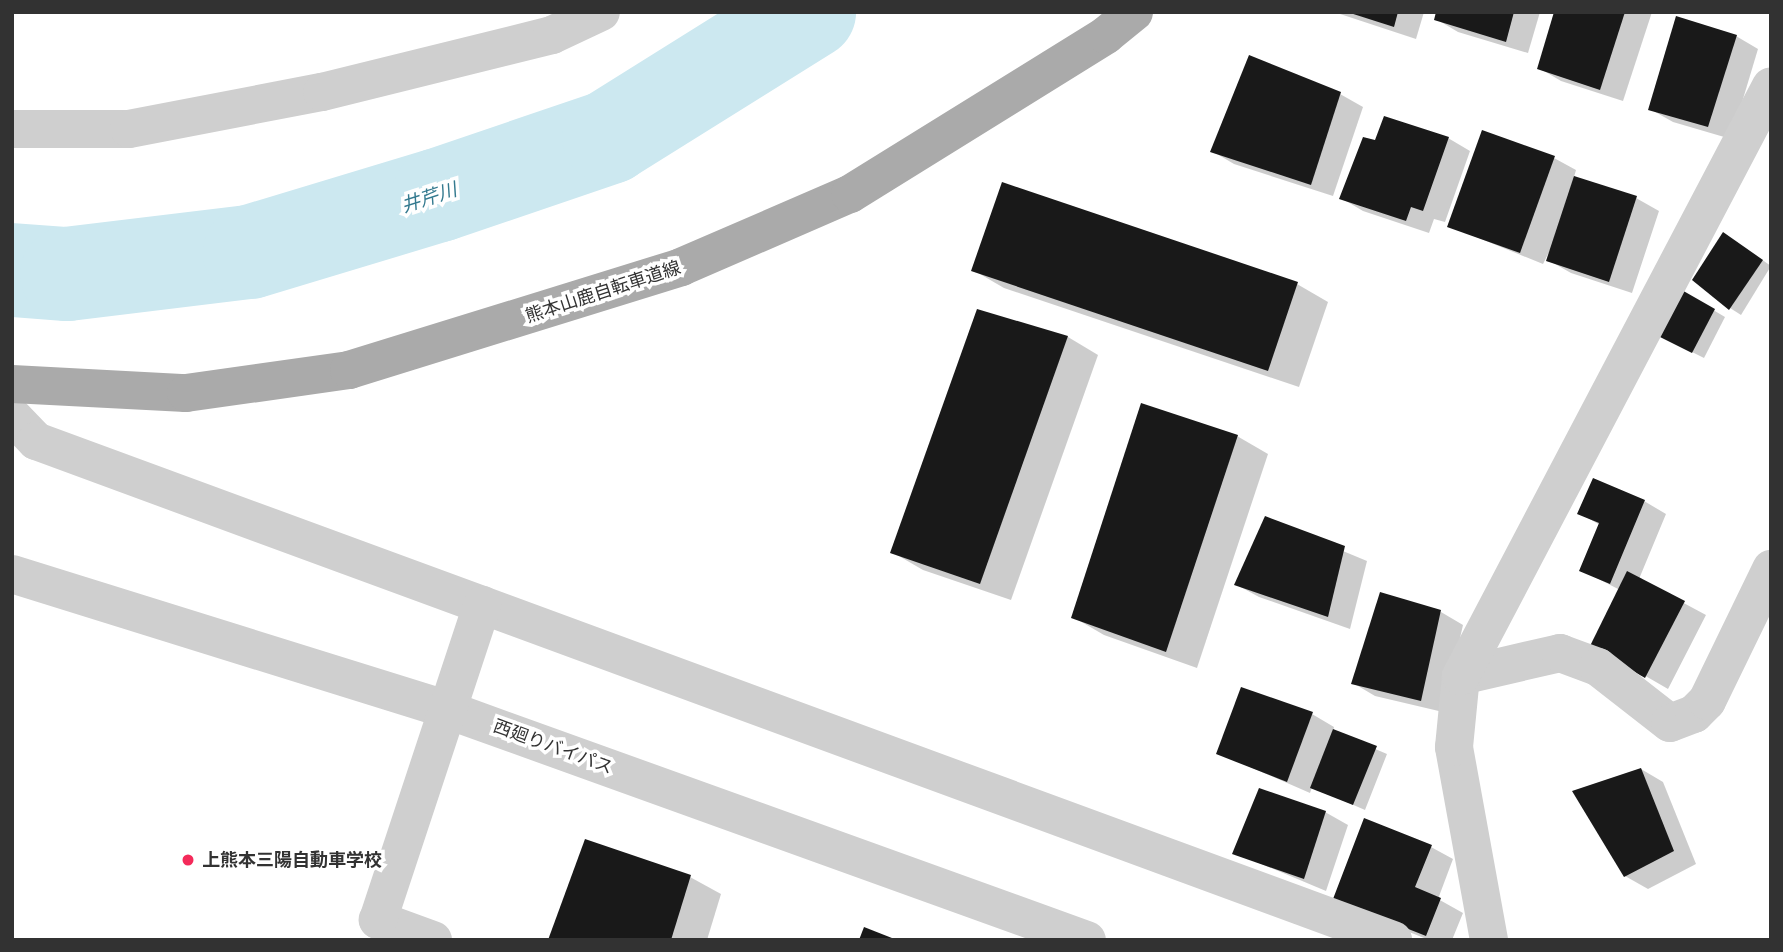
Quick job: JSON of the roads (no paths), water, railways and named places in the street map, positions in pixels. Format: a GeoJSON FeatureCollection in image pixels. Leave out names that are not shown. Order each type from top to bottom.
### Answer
{"type":"FeatureCollection","features":[{"type":"Feature","properties":{"kind":"main road","name":"熊本山鹿自転車道線"},"geometry":{"type":"LineString","coordinates":[[12,384],[186,393],[349,370],[681,267],[850,194],[1106,35],[1134,12]]}},
{"type":"Feature","properties":{"kind":"street"},"geometry":{"type":"LineString","coordinates":[[12,129],[129,129],[322,92],[552,35],[601,12]]}},
{"type":"Feature","properties":{"kind":"street"},"geometry":{"type":"LineString","coordinates":[[1489,940],[1454,747],[1461,676],[1771,86]]}},
{"type":"Feature","properties":{"kind":"street"},"geometry":{"type":"LineString","coordinates":[[12,416],[36,441],[1393,940]]}},
{"type":"Feature","properties":{"kind":"street"},"geometry":{"type":"LineString","coordinates":[[1461,676],[1560,653],[1598,667],[1670,723],[1694,714],[1707,701],[1771,569]]}},
{"type":"Feature","properties":{"kind":"street","name":"西廻りバイパス"},"geometry":{"type":"LineString","coordinates":[[12,574],[448,710],[1087,940]]}},
{"type":"Feature","properties":{"kind":"street"},"geometry":{"type":"LineString","coordinates":[[433,940],[379,920],[482,605]]}},
{"type":"Feature","properties":{"kind":"waterway","name":"井芹川"},"geometry":{"type":"LineString","coordinates":[[12,270],[67,274],[250,252],[439,195],[609,137],[809,12]]}},
{"type":"Feature","properties":{"kind":"place","name":"上熊本三陽自動車学校"},"geometry":{"type":"Point","coordinates":[188,860]}}]}
